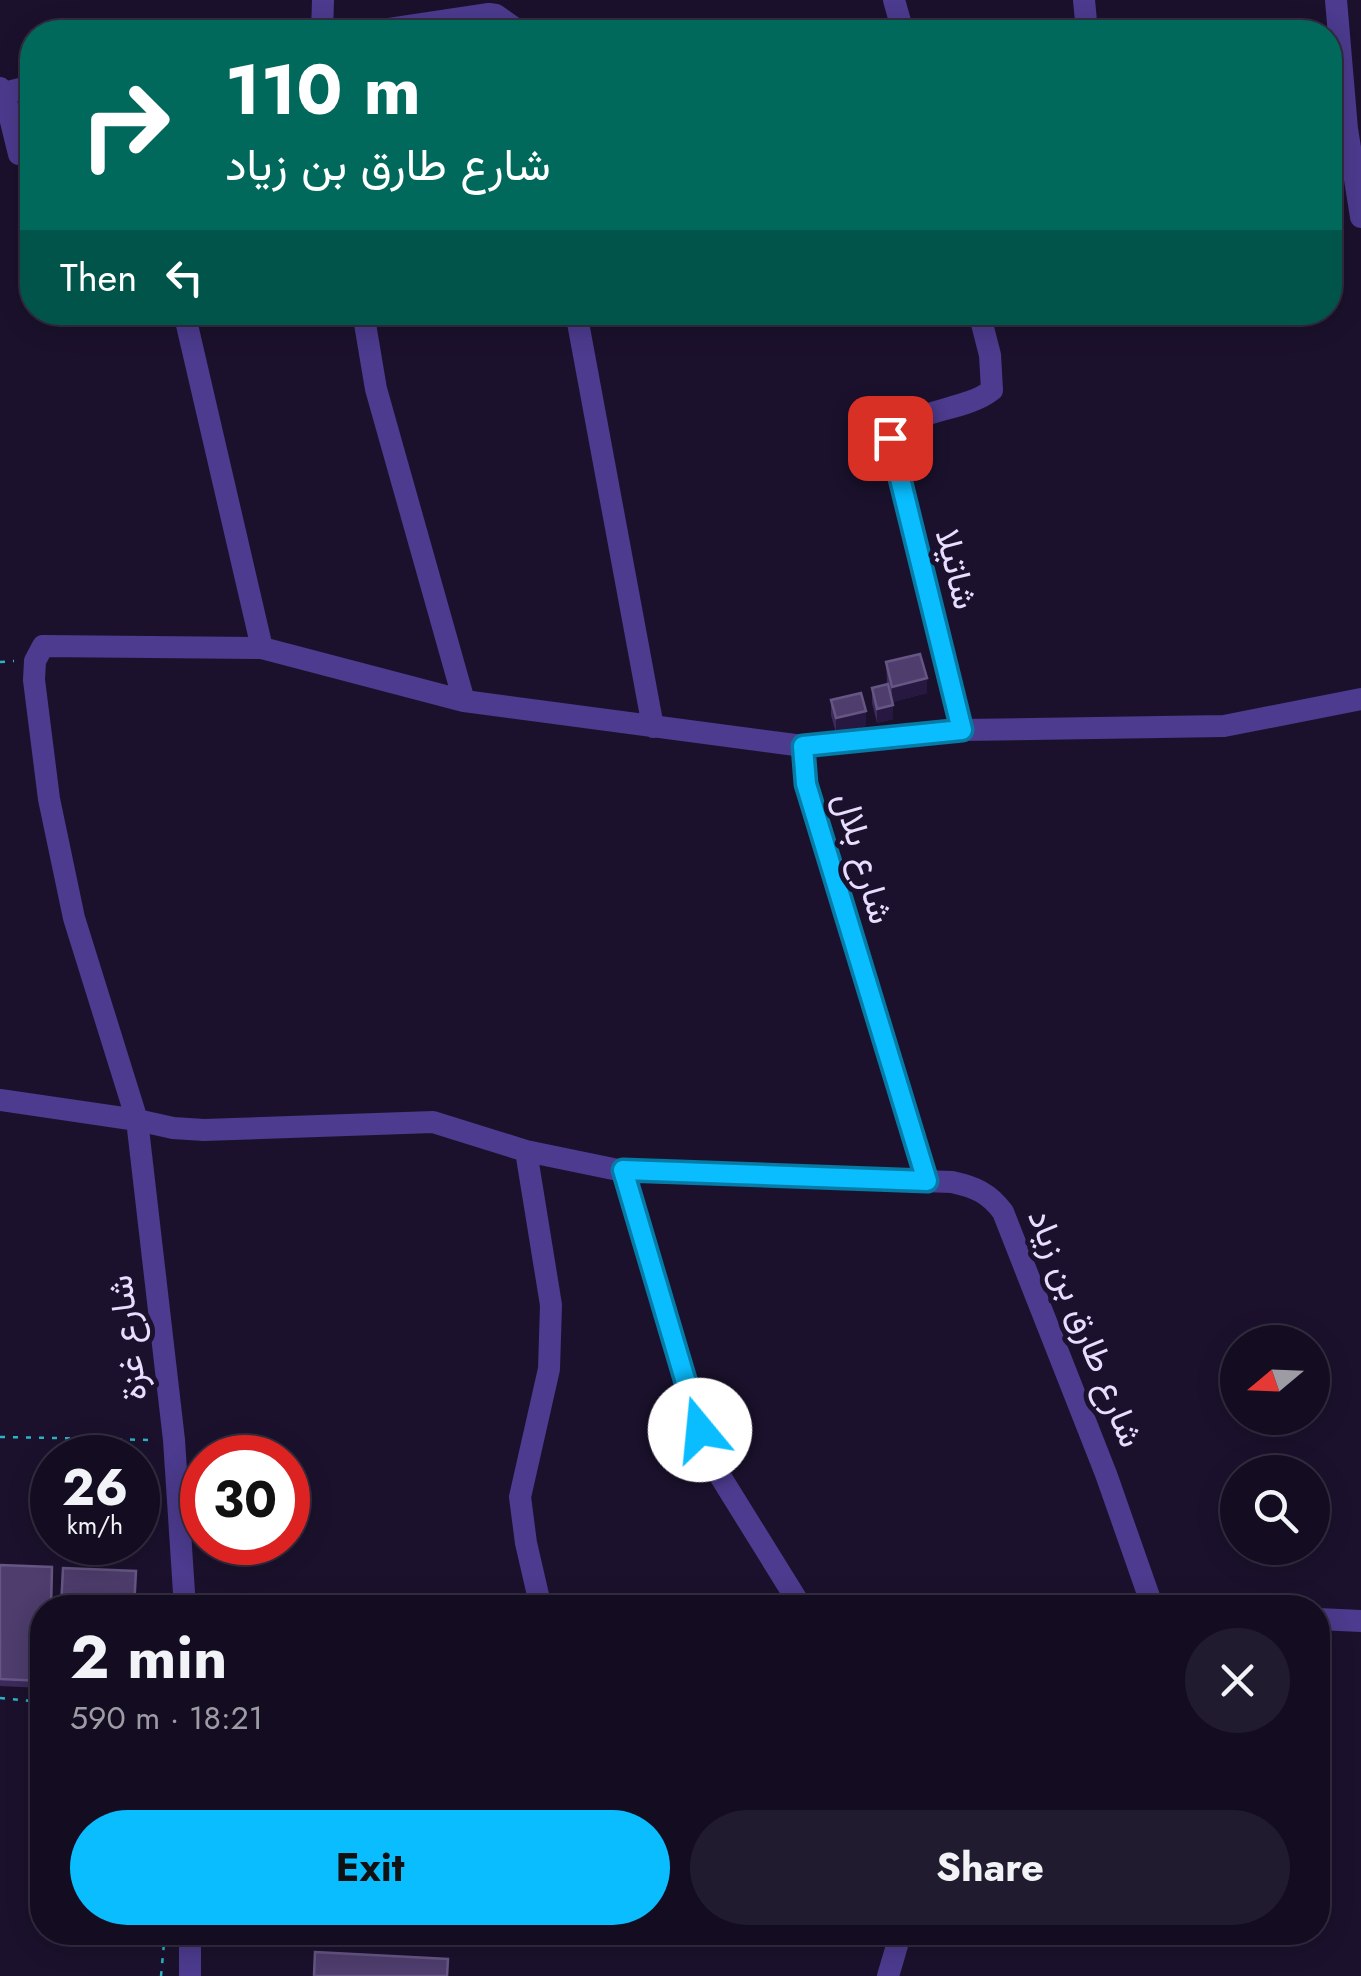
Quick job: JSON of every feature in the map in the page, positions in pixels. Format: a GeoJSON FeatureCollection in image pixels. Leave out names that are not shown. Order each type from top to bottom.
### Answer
{"type":"FeatureCollection","features":[{"type":"Feature","properties":{"kind":"street"},"geometry":{"type":"LineString","coordinates":[[449,20],[489,14],[503,20]]}},
{"type":"Feature","properties":{"kind":"street"},"geometry":{"type":"LineString","coordinates":[[1342,76],[1361,216]]}},
{"type":"Feature","properties":{"kind":"street"},"geometry":{"type":"LineString","coordinates":[[2,91],[19,154]]}},
{"type":"Feature","properties":{"kind":"street"},"geometry":{"type":"LineString","coordinates":[[187,325],[262,648],[464,702],[803,746]]}},
{"type":"Feature","properties":{"kind":"street"},"geometry":{"type":"LineString","coordinates":[[365,325],[376,388],[464,702]]}},
{"type":"Feature","properties":{"kind":"street"},"geometry":{"type":"LineString","coordinates":[[578,325],[653,728]]}},
{"type":"Feature","properties":{"kind":"street","name":"شاتيلا"},"geometry":{"type":"LineString","coordinates":[[962,730],[890,438],[906,423],[968,404],[992,390],[990,356],[982,325]]}},
{"type":"Feature","properties":{"kind":"street","name":"شارع غزة"},"geometry":{"type":"LineString","coordinates":[[184,1595],[174,1440],[137,1120],[74,918],[49,799],[34,680],[43,646],[262,648]]}},
{"type":"Feature","properties":{"kind":"street","name":"شارع بلال"},"geometry":{"type":"LineString","coordinates":[[927,1181],[806,784],[803,746],[962,730],[1224,726],[1361,699]]}},
{"type":"Feature","properties":{"kind":"street","name":"شارع طارق بن زياد"},"geometry":{"type":"LineString","coordinates":[[0,1100],[204,1130],[433,1122],[526,1151],[623,1170],[971,1186],[992,1196],[1003,1212],[1106,1474],[1148,1595]]}},
{"type":"Feature","properties":{"kind":"street"},"geometry":{"type":"LineString","coordinates":[[526,1151],[551,1305],[549,1369],[520,1496],[538,1595]]}},
{"type":"Feature","properties":{"kind":"street"},"geometry":{"type":"LineString","coordinates":[[623,1170],[700,1430],[722,1480],[794,1595]]}},
{"type":"Feature","properties":{"kind":"street"},"geometry":{"type":"LineString","coordinates":[[1330,1620],[1361,1621]]}},
{"type":"Feature","properties":{"kind":"street"},"geometry":{"type":"LineString","coordinates":[[190,1945],[190,1976]]}},
{"type":"Feature","properties":{"kind":"street"},"geometry":{"type":"LineString","coordinates":[[888,1976],[896,1945]]}},
{"type":"Feature","properties":{"kind":"path"},"geometry":{"type":"LineString","coordinates":[[0,1437],[174,1440]]}},
{"type":"Feature","properties":{"kind":"path"},"geometry":{"type":"LineString","coordinates":[[0,1698],[30,1701]]}},
{"type":"Feature","properties":{"kind":"path"},"geometry":{"type":"LineString","coordinates":[[161,1976],[164,1945]]}},
{"type":"Feature","properties":{"kind":"building"},"geometry":{"type":"Polygon","coordinates":[[[920,654],[927,678],[892,687],[886,662],[920,654]]]}},
{"type":"Feature","properties":{"kind":"building"},"geometry":{"type":"Polygon","coordinates":[[[888,684],[893,705],[877,709],[872,688],[888,684]]]}},
{"type":"Feature","properties":{"kind":"building"},"geometry":{"type":"Polygon","coordinates":[[[861,693],[866,711],[836,718],[831,700],[861,693]]]}},
{"type":"Feature","properties":{"kind":"building"},"geometry":{"type":"Polygon","coordinates":[[[0,1565],[52,1567],[51,1595],[30,1595],[30,1680],[0,1679],[0,1565]]]}},
{"type":"Feature","properties":{"kind":"building"},"geometry":{"type":"Polygon","coordinates":[[[63,1568],[136,1571],[135,1595],[62,1595],[63,1568]]]}},
{"type":"Feature","properties":{"kind":"building"},"geometry":{"type":"Polygon","coordinates":[[[315,1952],[448,1959],[447,1976],[314,1976],[315,1952]]]}},
{"type":"Feature","properties":{"kind":"route"},"geometry":{"type":"LineString","coordinates":[[700,1430],[623,1170],[927,1181],[806,784],[803,746],[962,730],[890,438]]}}]}
